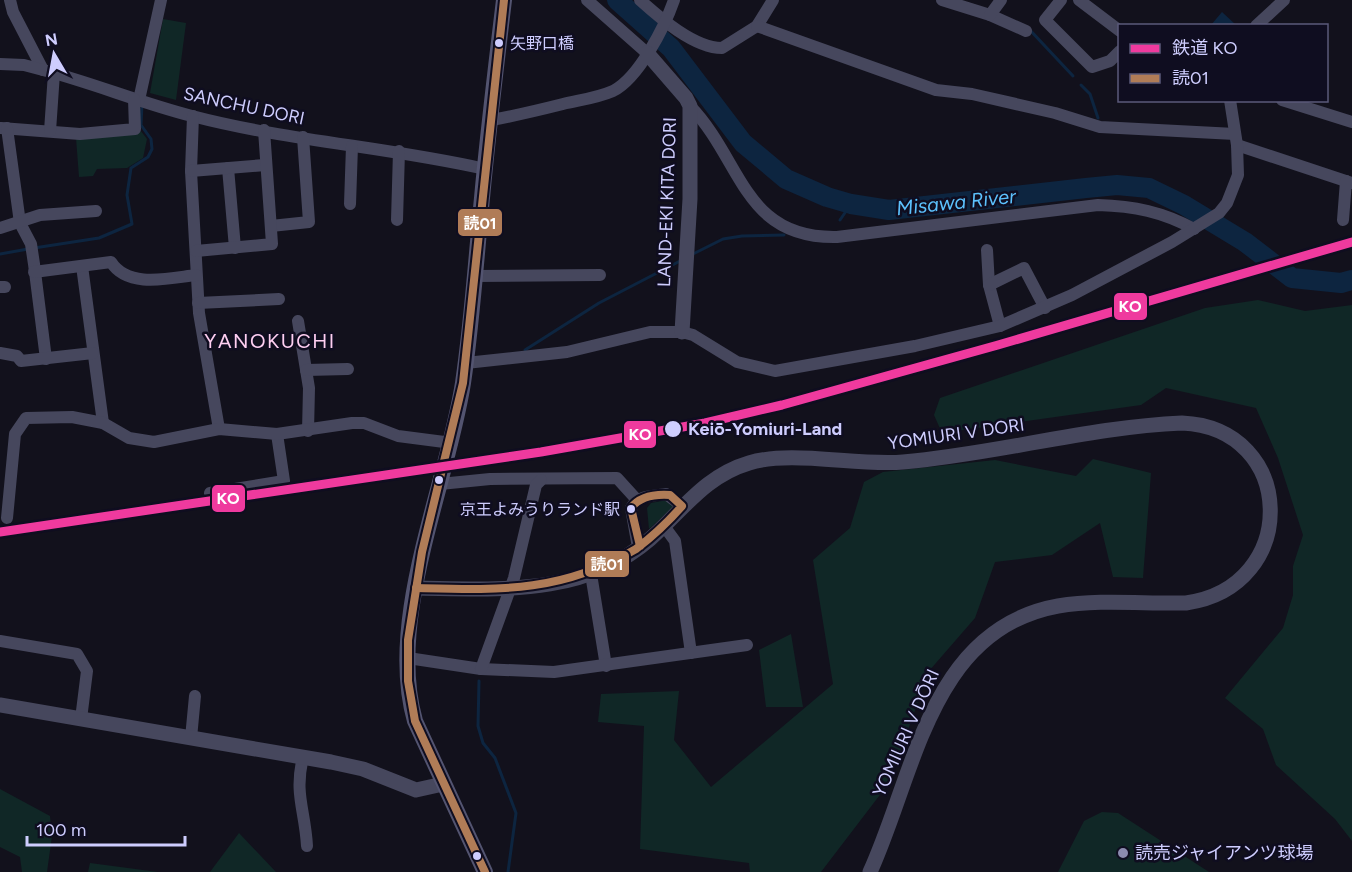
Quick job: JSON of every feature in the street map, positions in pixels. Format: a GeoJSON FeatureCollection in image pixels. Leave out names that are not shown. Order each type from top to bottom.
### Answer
{"type":"FeatureCollection","features":[{"type":"Feature","properties":{"kind":"main road"},"geometry":{"type":"LineString","coordinates":[[485,872],[443,784],[412,710],[408,658],[416,588],[452,443],[466,363],[504,0]]}},
{"type":"Feature","properties":{"kind":"street"},"geometry":{"type":"LineString","coordinates":[[10,0],[14,12],[48,71],[50,130]]}},
{"type":"Feature","properties":{"kind":"street"},"geometry":{"type":"LineString","coordinates":[[46,359],[31,244],[20,222],[4,128],[80,134],[135,129],[161,0]]}},
{"type":"Feature","properties":{"kind":"street"},"geometry":{"type":"LineString","coordinates":[[587,0],[647,52]]}},
{"type":"Feature","properties":{"kind":"street"},"geometry":{"type":"LineString","coordinates":[[640,0],[666,23],[702,44],[722,48],[757,26],[773,0]]}},
{"type":"Feature","properties":{"kind":"street"},"geometry":{"type":"LineString","coordinates":[[491,120],[595,97],[614,90],[624,83],[647,52],[666,23],[674,0]]}},
{"type":"Feature","properties":{"kind":"street"},"geometry":{"type":"LineString","coordinates":[[942,0],[990,15],[1026,31]]}},
{"type":"Feature","properties":{"kind":"street"},"geometry":{"type":"LineString","coordinates":[[990,15],[1001,0]]}},
{"type":"Feature","properties":{"kind":"street"},"geometry":{"type":"LineString","coordinates":[[1060,0],[1045,20],[1092,67],[1110,61],[1118,52]]}},
{"type":"Feature","properties":{"kind":"street"},"geometry":{"type":"LineString","coordinates":[[1079,0],[1118,30]]}},
{"type":"Feature","properties":{"kind":"street"},"geometry":{"type":"LineString","coordinates":[[1259,24],[1284,0]]}},
{"type":"Feature","properties":{"kind":"street"},"geometry":{"type":"LineString","coordinates":[[757,26],[936,90],[972,94],[1055,113],[1100,127],[1236,140],[1349,182],[1342,220]]}},
{"type":"Feature","properties":{"kind":"street","name":"LAND-EKI KITA DORI"},"geometry":{"type":"LineString","coordinates":[[647,52],[682,92],[690,106],[690,199],[682,332]]}},
{"type":"Feature","properties":{"kind":"street","name":"SANCHU DORI"},"geometry":{"type":"LineString","coordinates":[[0,64],[24,65],[48,71],[193,116],[352,146],[399,151],[485,169]]}},
{"type":"Feature","properties":{"kind":"street"},"geometry":{"type":"LineString","coordinates":[[466,363],[567,352],[650,332],[682,332],[693,335],[736,362],[775,371],[915,346],[1000,326],[1045,308],[1196,228],[1219,213],[1227,203],[1238,175],[1230,102]]}},
{"type":"Feature","properties":{"kind":"street"},"geometry":{"type":"LineString","coordinates":[[1288,102],[1352,122]]}},
{"type":"Feature","properties":{"kind":"street"},"geometry":{"type":"LineString","coordinates":[[690,106],[703,120],[756,206],[789,229],[813,237],[837,237],[1098,205],[1129,206],[1156,212],[1196,228]]}},
{"type":"Feature","properties":{"kind":"street"},"geometry":{"type":"LineString","coordinates":[[193,116],[191,171],[198,303],[202,338],[219,429]]}},
{"type":"Feature","properties":{"kind":"street"},"geometry":{"type":"LineString","coordinates":[[196,251],[272,244],[264,130]]}},
{"type":"Feature","properties":{"kind":"street"},"geometry":{"type":"LineString","coordinates":[[271,226],[309,222],[303,137]]}},
{"type":"Feature","properties":{"kind":"street"},"geometry":{"type":"LineString","coordinates":[[350,204],[352,146]]}},
{"type":"Feature","properties":{"kind":"street"},"geometry":{"type":"LineString","coordinates":[[397,220],[399,151]]}},
{"type":"Feature","properties":{"kind":"street"},"geometry":{"type":"LineString","coordinates":[[191,171],[266,165]]}},
{"type":"Feature","properties":{"kind":"street"},"geometry":{"type":"LineString","coordinates":[[228,168],[235,248]]}},
{"type":"Feature","properties":{"kind":"street"},"geometry":{"type":"LineString","coordinates":[[0,228],[40,215],[96,211]]}},
{"type":"Feature","properties":{"kind":"street"},"geometry":{"type":"LineString","coordinates":[[987,250],[989,285],[1000,326]]}},
{"type":"Feature","properties":{"kind":"street"},"geometry":{"type":"LineString","coordinates":[[34,272],[111,262],[116,269],[145,281],[196,275]]}},
{"type":"Feature","properties":{"kind":"street"},"geometry":{"type":"LineString","coordinates":[[82,266],[103,423]]}},
{"type":"Feature","properties":{"kind":"street"},"geometry":{"type":"LineString","coordinates":[[989,285],[1024,268],[1045,308]]}},
{"type":"Feature","properties":{"kind":"street"},"geometry":{"type":"LineString","coordinates":[[475,276],[600,274]]}},
{"type":"Feature","properties":{"kind":"street"},"geometry":{"type":"LineString","coordinates":[[198,303],[279,299]]}},
{"type":"Feature","properties":{"kind":"street"},"geometry":{"type":"LineString","coordinates":[[298,321],[309,388],[308,431]]}},
{"type":"Feature","properties":{"kind":"street"},"geometry":{"type":"LineString","coordinates":[[0,353],[17,356],[21,361],[93,353]]}},
{"type":"Feature","properties":{"kind":"street"},"geometry":{"type":"LineString","coordinates":[[306,370],[348,369]]}},
{"type":"Feature","properties":{"kind":"street"},"geometry":{"type":"LineString","coordinates":[[7,518],[15,434],[26,418],[72,417],[103,423],[129,438],[154,442],[219,429],[277,434],[364,423],[398,436],[452,443]]}},
{"type":"Feature","properties":{"kind":"street","name":"YOMIURI V DŌRI"},"geometry":{"type":"LineString","coordinates":[[682,506],[712,479],[753,461],[786,458],[880,464],[904,462],[1163,423],[1191,423],[1216,429],[1241,446],[1261,471],[1271,506],[1269,533],[1251,570],[1223,593],[1186,603],[1074,604],[1045,609],[1000,628],[972,651],[942,693],[898,793],[870,872]]}},
{"type":"Feature","properties":{"kind":"street"},"geometry":{"type":"LineString","coordinates":[[210,493],[284,481],[277,434]]}},
{"type":"Feature","properties":{"kind":"street"},"geometry":{"type":"LineString","coordinates":[[440,484],[490,479],[617,478],[637,500]]}},
{"type":"Feature","properties":{"kind":"street"},"geometry":{"type":"LineString","coordinates":[[481,669],[510,589],[536,485],[541,480]]}},
{"type":"Feature","properties":{"kind":"street"},"geometry":{"type":"LineString","coordinates":[[416,588],[510,589],[550,585],[591,574],[640,546],[664,526],[682,506],[666,494],[637,500],[632,508],[637,542],[640,546]]}},
{"type":"Feature","properties":{"kind":"street"},"geometry":{"type":"LineString","coordinates":[[664,526],[675,541],[691,653]]}},
{"type":"Feature","properties":{"kind":"street"},"geometry":{"type":"LineString","coordinates":[[591,574],[606,666]]}},
{"type":"Feature","properties":{"kind":"street"},"geometry":{"type":"LineString","coordinates":[[0,641],[77,654],[87,671],[81,719]]}},
{"type":"Feature","properties":{"kind":"street"},"geometry":{"type":"LineString","coordinates":[[408,658],[481,669],[554,672],[747,645]]}},
{"type":"Feature","properties":{"kind":"street"},"geometry":{"type":"LineString","coordinates":[[191,738],[195,696]]}},
{"type":"Feature","properties":{"kind":"street"},"geometry":{"type":"LineString","coordinates":[[0,705],[363,769],[416,790],[432,789],[443,784]]}},
{"type":"Feature","properties":{"kind":"street"},"geometry":{"type":"LineString","coordinates":[[303,758],[298,793],[306,816],[307,846]]}},
{"type":"Feature","properties":{"kind":"green space"},"geometry":{"type":"Polygon","coordinates":[[[163,19],[186,23],[176,100],[150,93],[163,19]]]}},
{"type":"Feature","properties":{"kind":"green space"},"geometry":{"type":"Polygon","coordinates":[[[140,130],[147,139],[143,158],[127,168],[97,169],[93,176],[79,177],[76,138],[140,130]]]}},
{"type":"Feature","properties":{"kind":"green space"},"geometry":{"type":"Polygon","coordinates":[[[1258,300],[1305,311],[1352,305],[1352,841],[1335,819],[1276,765],[1263,729],[1225,698],[1283,628],[1293,595],[1293,566],[1303,535],[1278,458],[1256,408],[1166,388],[1141,405],[942,433],[934,415],[940,398],[1205,308],[1258,300]]]}},
{"type":"Feature","properties":{"kind":"green space"},"geometry":{"type":"Polygon","coordinates":[[[1093,459],[1151,473],[1143,578],[1113,577],[1100,523],[1052,555],[995,562],[975,618],[929,671],[889,783],[821,872],[750,872],[749,863],[640,849],[644,726],[598,722],[601,694],[679,691],[674,740],[711,787],[833,684],[813,560],[850,528],[864,482],[883,472],[995,460],[1076,476],[1093,459]]]}},
{"type":"Feature","properties":{"kind":"green space"},"geometry":{"type":"Polygon","coordinates":[[[667,500],[673,507],[649,529],[647,508],[651,503],[667,500]]]}},
{"type":"Feature","properties":{"kind":"green space"},"geometry":{"type":"Polygon","coordinates":[[[791,634],[803,707],[766,707],[759,650],[791,634]]]}},
{"type":"Feature","properties":{"kind":"green space"},"geometry":{"type":"Polygon","coordinates":[[[0,789],[50,816],[52,836],[47,872],[22,872],[20,857],[0,847],[0,789]]]}},
{"type":"Feature","properties":{"kind":"green space","name":"読売ジャイアンツ球場"},"geometry":{"type":"Polygon","coordinates":[[[1102,812],[1118,813],[1209,872],[1058,872],[1084,821],[1102,812]]]}},
{"type":"Feature","properties":{"kind":"green space"},"geometry":{"type":"Polygon","coordinates":[[[239,833],[276,872],[210,872],[239,833]]]}},
{"type":"Feature","properties":{"kind":"green space"},"geometry":{"type":"Polygon","coordinates":[[[90,863],[158,872],[88,872],[90,863]]]}},
{"type":"Feature","properties":{"kind":"water"},"geometry":{"type":"Polygon","coordinates":[[[1222,12],[1235,24],[1212,24],[1222,12]]]}},
{"type":"Feature","properties":{"kind":"waterway","name":"Misawa River"},"geometry":{"type":"LineString","coordinates":[[617,0],[671,48],[743,143],[786,179],[827,197],[851,204],[889,210],[1117,185],[1149,188],[1184,205],[1245,242],[1292,278],[1341,283],[1352,280]]}},
{"type":"Feature","properties":{"kind":"waterway"},"geometry":{"type":"LineString","coordinates":[[1029,29],[1073,76]]}},
{"type":"Feature","properties":{"kind":"waterway"},"geometry":{"type":"LineString","coordinates":[[1081,85],[1090,94],[1098,118]]}},
{"type":"Feature","properties":{"kind":"waterway"},"geometry":{"type":"LineString","coordinates":[[34,248],[99,238],[132,224],[127,195],[131,168],[148,157],[152,149],[151,139],[141,125],[142,104]]}},
{"type":"Feature","properties":{"kind":"waterway"},"geometry":{"type":"LineString","coordinates":[[840,220],[851,204]]}},
{"type":"Feature","properties":{"kind":"waterway"},"geometry":{"type":"LineString","coordinates":[[693,254],[723,239],[784,235]]}},
{"type":"Feature","properties":{"kind":"waterway"},"geometry":{"type":"LineString","coordinates":[[0,254],[28,249]]}},
{"type":"Feature","properties":{"kind":"waterway"},"geometry":{"type":"LineString","coordinates":[[525,350],[599,303],[682,260]]}},
{"type":"Feature","properties":{"kind":"waterway"},"geometry":{"type":"LineString","coordinates":[[479,681],[478,726],[483,743],[495,758],[516,813],[508,872]]}},
{"type":"Feature","properties":{"kind":"rail line","name":"KO"},"geometry":{"type":"LineString","coordinates":[[0,532],[541,452],[705,423],[782,405],[998,345],[1352,242]]}},
{"type":"Feature","properties":{"kind":"transit line","name":"読01"},"geometry":{"type":"LineString","coordinates":[[485,872],[415,721],[408,681],[408,640],[422,552],[463,383],[504,0]]}},
{"type":"Feature","properties":{"kind":"transit line","name":"読01"},"geometry":{"type":"LineString","coordinates":[[416,588],[475,589],[529,586],[582,574],[636,549],[642,544],[654,534],[682,506],[670,495],[648,497],[631,508],[640,546]]}},
{"type":"Feature","properties":{"kind":"place","name":"矢野口橋"},"geometry":{"type":"Point","coordinates":[499,43]}},
{"type":"Feature","properties":{"kind":"place","name":"Keiō-Yomiuri-Land"},"geometry":{"type":"Point","coordinates":[673,429]}},
{"type":"Feature","properties":{"kind":"place","name":"京王よみうりランド駅"},"geometry":{"type":"Point","coordinates":[631,509]}},
{"type":"Feature","properties":{"kind":"place","name":"読売ジャイアンツ球場"},"geometry":{"type":"Point","coordinates":[1123,853]}},
{"type":"Feature","properties":{"kind":"district","name":"YANOKUCHI"},"geometry":{"type":"Point","coordinates":[270,341]}}]}
